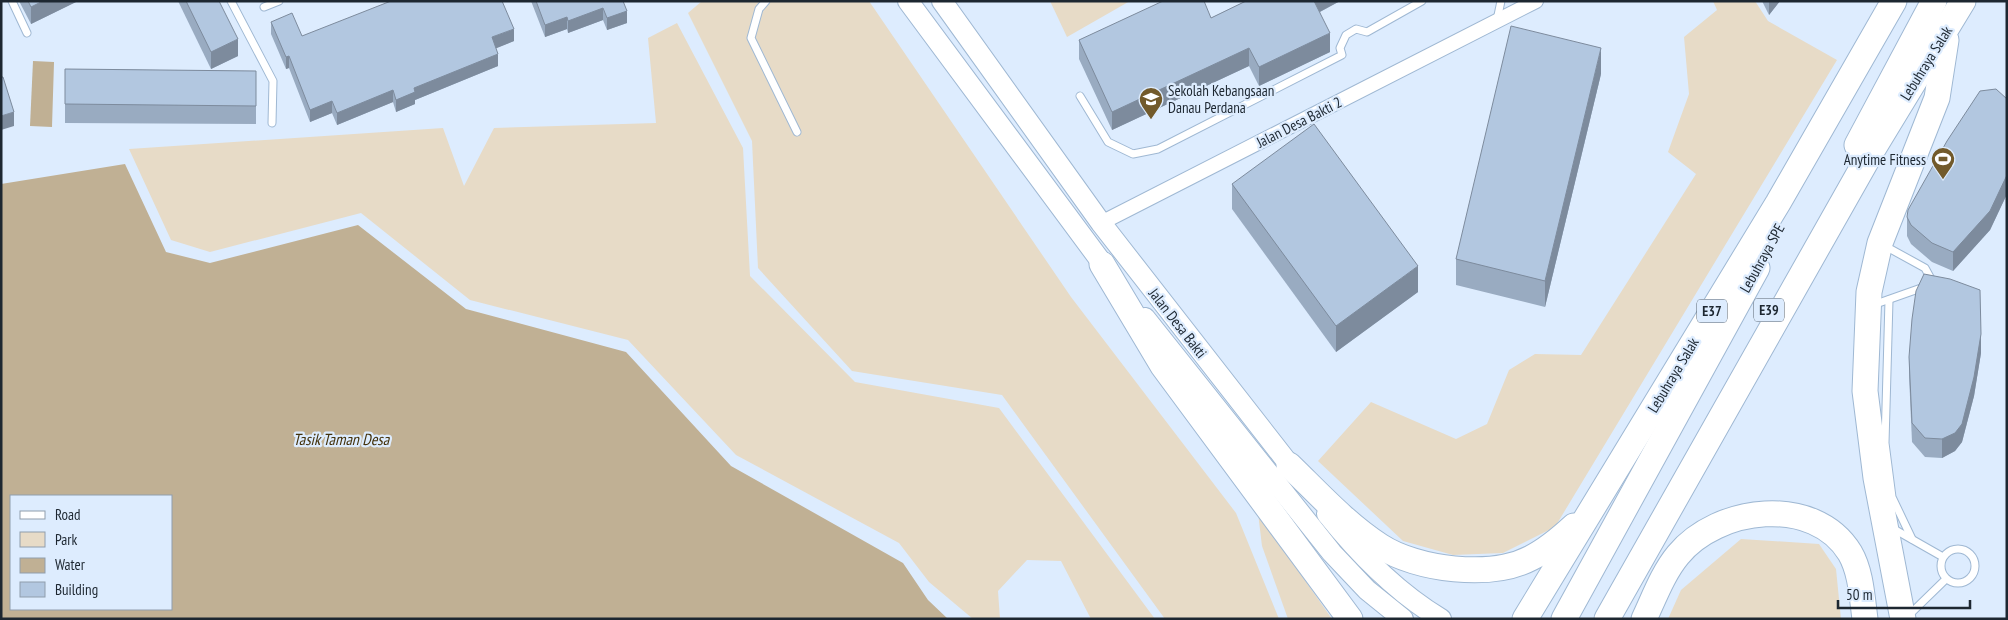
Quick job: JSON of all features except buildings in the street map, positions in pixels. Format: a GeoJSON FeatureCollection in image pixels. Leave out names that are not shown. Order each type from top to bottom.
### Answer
{"type":"FeatureCollection","features":[{"type":"Feature","properties":{"kind":"highway","name":"Lebuhraya Salak"},"geometry":{"type":"LineString","coordinates":[[1525,619],[1778,203],[1894,1]]}},
{"type":"Feature","properties":{"kind":"highway","name":"Lebuhraya SPE"},"geometry":{"type":"LineString","coordinates":[[1564,619],[1902,1]]}},
{"type":"Feature","properties":{"kind":"highway","name":"Lebuhraya SPE"},"geometry":{"type":"LineString","coordinates":[[1603,619],[1934,1]]}},
{"type":"Feature","properties":{"kind":"highway","name":"Lebuhraya Salak"},"geometry":{"type":"LineString","coordinates":[[1607,619],[1872,149],[1948,28],[1962,1]]}},
{"type":"Feature","properties":{"kind":"highway"},"geometry":{"type":"LineString","coordinates":[[1904,619],[1876,478],[1865,390],[1879,303],[1869,292],[1880,243],[1937,98],[1948,28]]}},
{"type":"Feature","properties":{"kind":"highway"},"geometry":{"type":"LineString","coordinates":[[1102,264],[1163,366],[1350,619]]}},
{"type":"Feature","properties":{"kind":"highway"},"geometry":{"type":"LineString","coordinates":[[1289,465],[1355,528],[1382,547],[1405,558],[1457,570],[1506,566],[1530,559],[1552,545],[1590,512]]}},
{"type":"Feature","properties":{"kind":"highway"},"geometry":{"type":"LineString","coordinates":[[1644,619],[1678,555],[1705,532],[1735,518],[1770,514],[1804,517],[1835,534],[1850,553],[1859,575],[1865,619]]}},
{"type":"Feature","properties":{"kind":"street","name":"Jalan Desa Bakti"},"geometry":{"type":"LineString","coordinates":[[908,1],[1102,264],[1332,553],[1367,590],[1403,619]]}},
{"type":"Feature","properties":{"kind":"street","name":"Jalan Desa Bakti"},"geometry":{"type":"LineString","coordinates":[[942,1],[1101,224],[1289,465],[1360,553],[1433,614]]}},
{"type":"Feature","properties":{"kind":"street","name":"Jalan Desa Bakti 2"},"geometry":{"type":"LineString","coordinates":[[1101,224],[1536,1]]}},
{"type":"Feature","properties":{"kind":"lane"},"geometry":{"type":"LineString","coordinates":[[12,1],[27,33]]}},
{"type":"Feature","properties":{"kind":"lane"},"geometry":{"type":"LineString","coordinates":[[231,1],[272,81],[272,123]]}},
{"type":"Feature","properties":{"kind":"lane"},"geometry":{"type":"LineString","coordinates":[[264,7],[279,1]]}},
{"type":"Feature","properties":{"kind":"lane"},"geometry":{"type":"LineString","coordinates":[[766,1],[759,9],[751,38],[797,132]]}},
{"type":"Feature","properties":{"kind":"lane"},"geometry":{"type":"LineString","coordinates":[[1080,96],[1108,142],[1134,154],[1158,148],[1342,55],[1340,48],[1346,36],[1356,29],[1366,32],[1422,1]]}},
{"type":"Feature","properties":{"kind":"lane"},"geometry":{"type":"LineString","coordinates":[[1497,21],[1501,1]]}},
{"type":"Feature","properties":{"kind":"lane"},"geometry":{"type":"LineString","coordinates":[[1880,243],[1925,268],[1931,280],[1924,288],[1879,303],[1885,443],[1892,497],[1912,539]]}},
{"type":"Feature","properties":{"kind":"lane"},"geometry":{"type":"LineString","coordinates":[[1886,524],[1943,557]]}},
{"type":"Feature","properties":{"kind":"lane"},"geometry":{"type":"LineString","coordinates":[[1962,549],[1972,555],[1976,566],[1972,576],[1962,583],[1951,582],[1946,578],[1941,568],[1943,557],[1951,550],[1962,549]]}},
{"type":"Feature","properties":{"kind":"lane"},"geometry":{"type":"LineString","coordinates":[[1904,619],[1946,578]]}},
{"type":"Feature","properties":{"kind":"green space"},"geometry":{"type":"Polygon","coordinates":[[[702,1],[869,1],[1071,297],[1236,513],[1279,619],[1165,619],[1002,395],[852,371],[758,268],[752,141],[688,13],[702,1]]]}},
{"type":"Feature","properties":{"kind":"green space"},"geometry":{"type":"Polygon","coordinates":[[[1050,1],[1130,1],[1067,37],[1050,1]]]}},
{"type":"Feature","properties":{"kind":"green space"},"geometry":{"type":"Polygon","coordinates":[[[1713,1],[1755,1],[1768,21],[1837,60],[1555,527],[1503,553],[1453,555],[1403,541],[1318,461],[1371,402],[1456,439],[1487,424],[1509,370],[1535,354],[1581,355],[1696,174],[1668,152],[1689,94],[1684,37],[1717,10],[1713,1]]]}},
{"type":"Feature","properties":{"kind":"green space"},"geometry":{"type":"Polygon","coordinates":[[[677,23],[743,148],[750,276],[855,382],[999,408],[1155,619],[1091,619],[1061,561],[1027,560],[998,591],[1000,619],[973,619],[929,582],[899,543],[736,455],[628,340],[470,300],[361,213],[210,252],[171,240],[129,149],[443,128],[464,186],[494,128],[656,123],[648,38],[677,23]]]}},
{"type":"Feature","properties":{"kind":"green space"},"geometry":{"type":"Polygon","coordinates":[[[1258,513],[1332,619],[1288,619],[1262,546],[1258,513]]]}},
{"type":"Feature","properties":{"kind":"green space"},"geometry":{"type":"Polygon","coordinates":[[[1741,539],[1819,544],[1836,569],[1841,619],[1668,619],[1681,590],[1741,539]]]}},
{"type":"Feature","properties":{"kind":"water"},"geometry":{"type":"Polygon","coordinates":[[[33,61],[54,62],[52,127],[30,126],[33,61]]]}},
{"type":"Feature","properties":{"kind":"water","name":"Tasik Taman Desa"},"geometry":{"type":"Polygon","coordinates":[[[125,164],[166,252],[210,263],[358,225],[466,309],[626,352],[731,466],[903,563],[928,600],[948,619],[1,619],[1,184],[125,164]]]}},
{"type":"Feature","properties":{"kind":"place","name":"Sekolah Kebangsaan Danau Perdana"},"geometry":{"type":"Point","coordinates":[1151,120]}},
{"type":"Feature","properties":{"kind":"place","name":"Anytime Fitness"},"geometry":{"type":"Point","coordinates":[1943,180]}}]}
